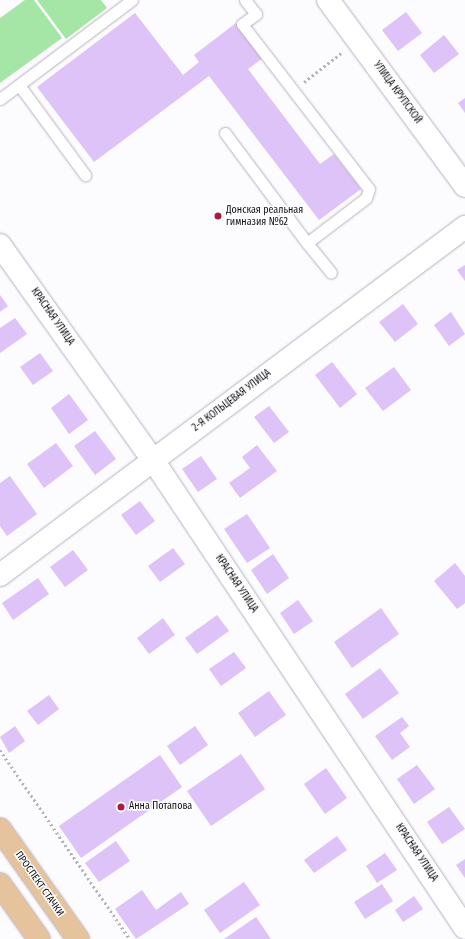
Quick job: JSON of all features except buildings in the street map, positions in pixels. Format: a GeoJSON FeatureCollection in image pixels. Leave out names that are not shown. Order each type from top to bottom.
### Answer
{"type":"FeatureCollection","features":[{"type":"Feature","properties":{"kind":"main road","name":"ПРОСПЕКТ СТАЧКИ"},"geometry":{"type":"LineString","coordinates":[[0,829],[78,939]]}},
{"type":"Feature","properties":{"kind":"main road"},"geometry":{"type":"LineString","coordinates":[[0,884],[39,939]]}},
{"type":"Feature","properties":{"kind":"street","name":"УЛИЦА КРУПСКОЙ"},"geometry":{"type":"LineString","coordinates":[[328,0],[465,186]]}},
{"type":"Feature","properties":{"kind":"street","name":"2-Я КОЛЬЦЕВАЯ УЛИЦА"},"geometry":{"type":"LineString","coordinates":[[0,575],[465,227]]}},
{"type":"Feature","properties":{"kind":"street","name":"КРАСНАЯ УЛИЦА"},"geometry":{"type":"LineString","coordinates":[[0,245],[153,460],[465,928]]}},
{"type":"Feature","properties":{"kind":"lane"},"geometry":{"type":"LineString","coordinates":[[0,98],[132,0]]}},
{"type":"Feature","properties":{"kind":"lane"},"geometry":{"type":"LineString","coordinates":[[245,0],[256,14],[242,24],[369,189],[366,198],[307,243]]}},
{"type":"Feature","properties":{"kind":"lane"},"geometry":{"type":"LineString","coordinates":[[19,85],[85,175]]}},
{"type":"Feature","properties":{"kind":"lane"},"geometry":{"type":"LineString","coordinates":[[225,133],[330,273]]}},
{"type":"Feature","properties":{"kind":"path"},"geometry":{"type":"LineString","coordinates":[[293,90],[346,49]]}},
{"type":"Feature","properties":{"kind":"path"},"geometry":{"type":"LineString","coordinates":[[0,750],[130,939]]}},
{"type":"Feature","properties":{"kind":"green space"},"geometry":{"type":"Polygon","coordinates":[[[25,0],[34,0],[62,38],[0,83],[0,18],[25,0]]]}},
{"type":"Feature","properties":{"kind":"green space"},"geometry":{"type":"Polygon","coordinates":[[[37,0],[101,0],[107,8],[66,39],[37,0]]]}},
{"type":"Feature","properties":{"kind":"place","name":"Донская реальная гимназия №62"},"geometry":{"type":"Point","coordinates":[218,216]}},
{"type":"Feature","properties":{"kind":"place","name":"Анна Потапова"},"geometry":{"type":"Point","coordinates":[121,807]}}]}
